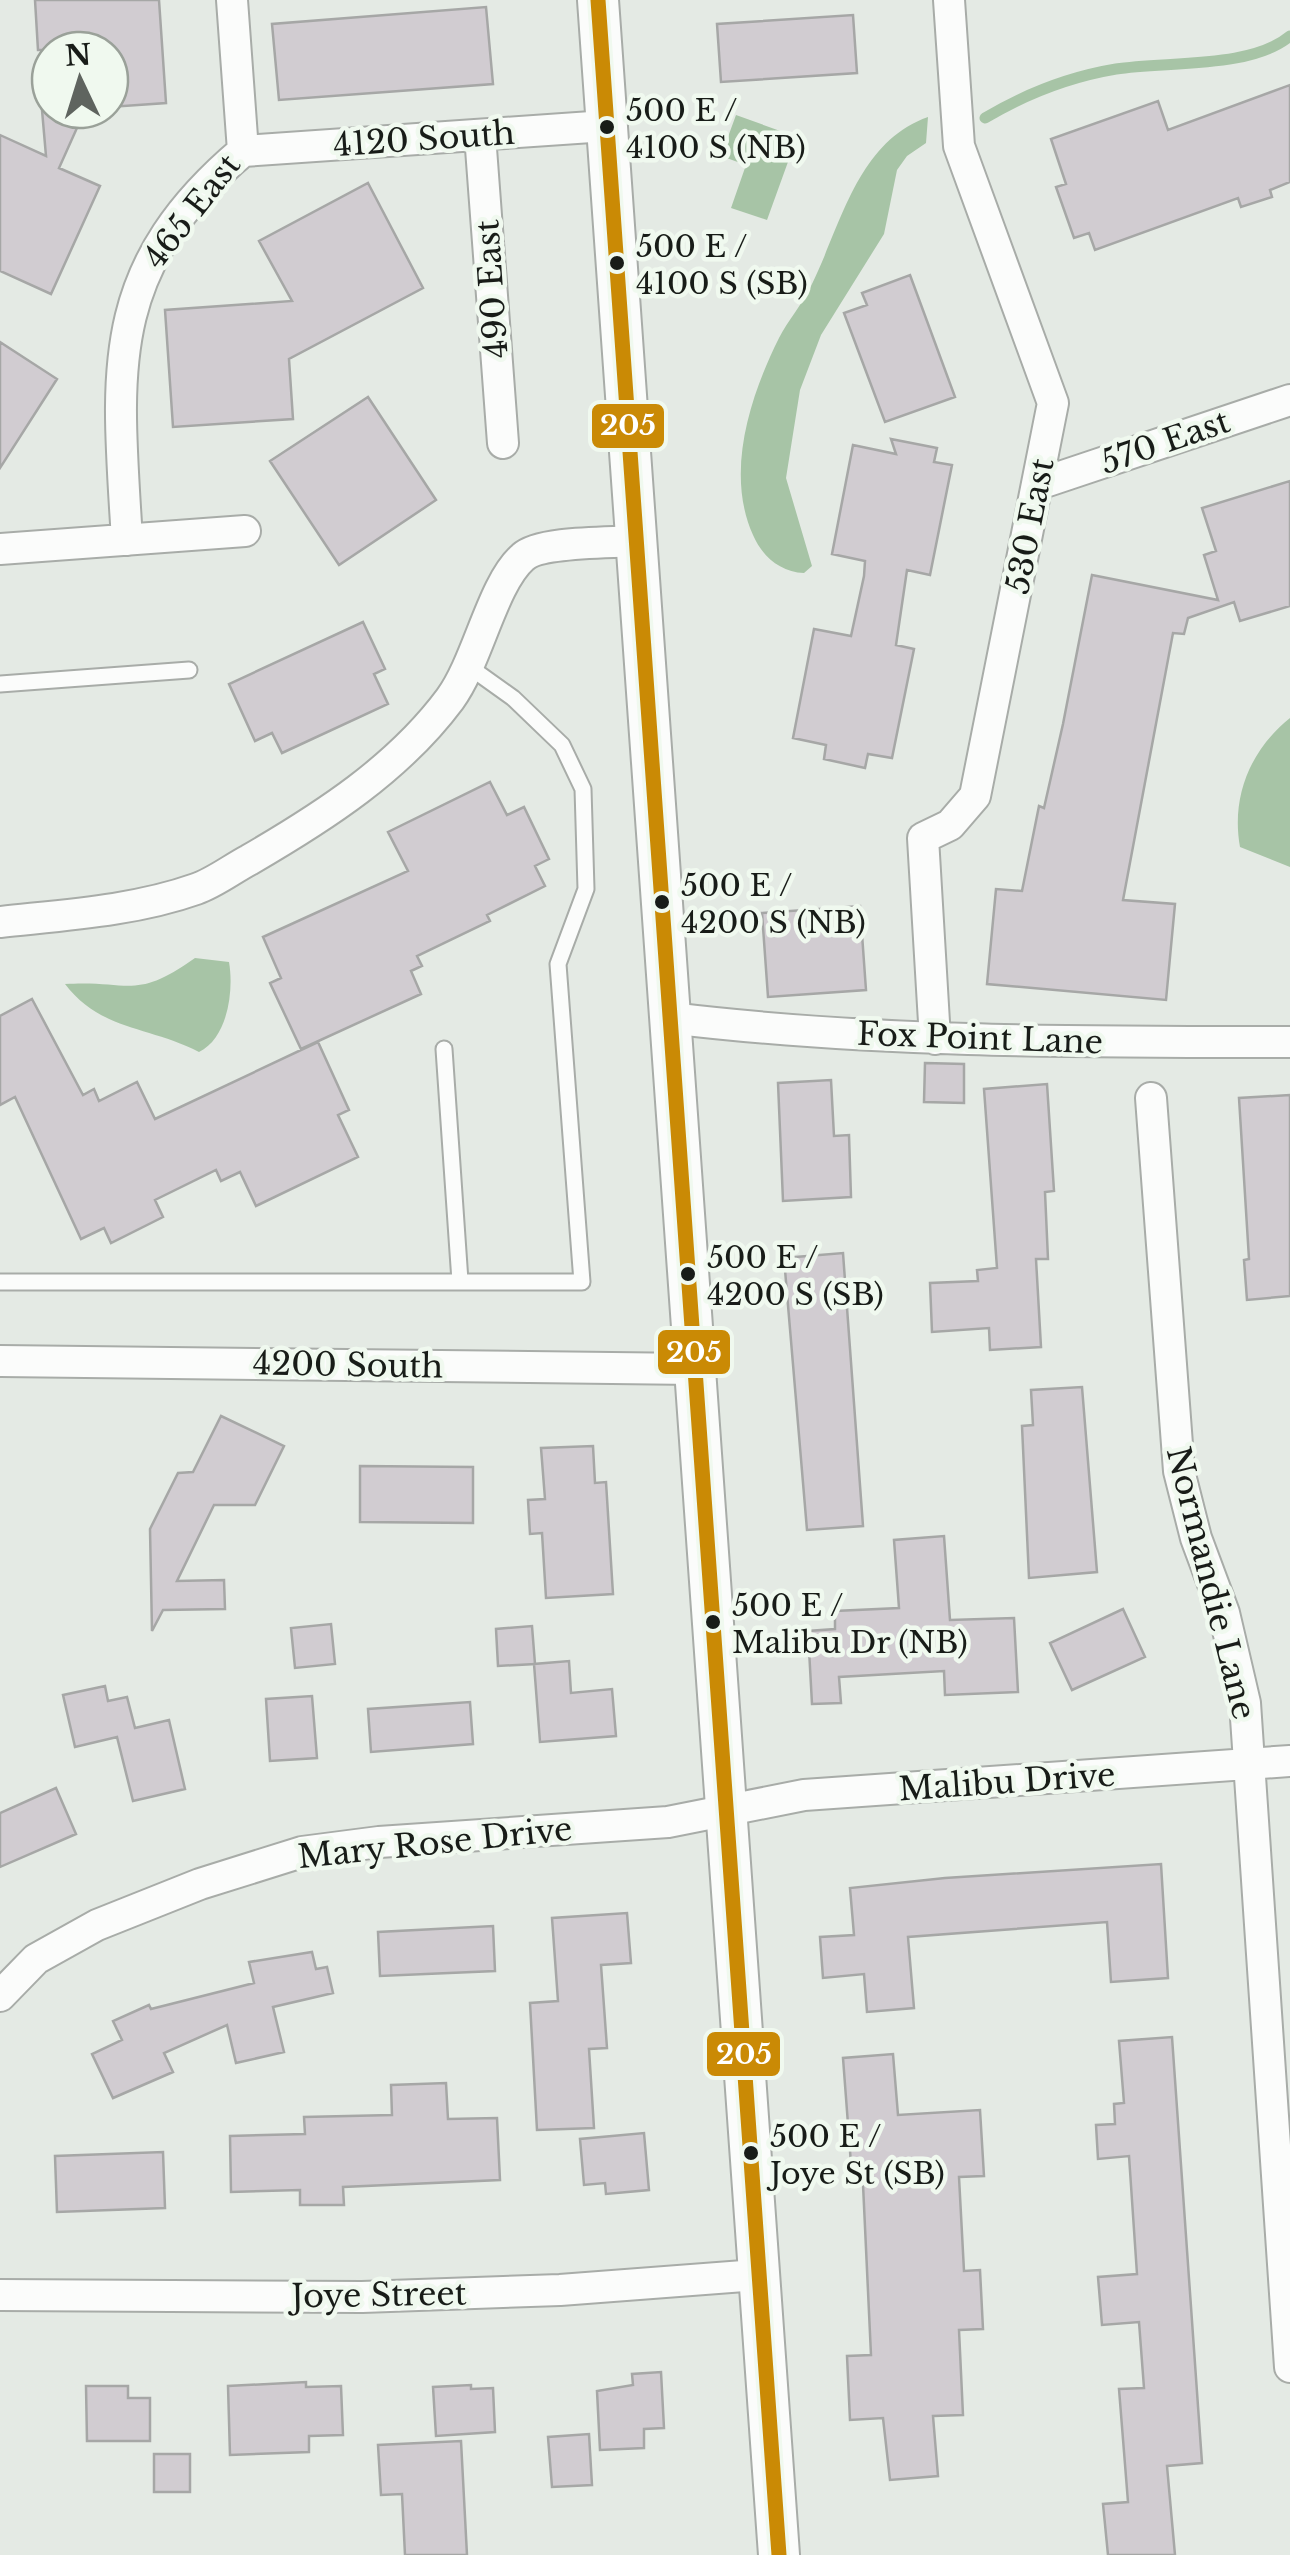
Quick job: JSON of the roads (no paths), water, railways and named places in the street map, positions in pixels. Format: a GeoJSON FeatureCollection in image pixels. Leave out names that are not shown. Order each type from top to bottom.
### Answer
{"type":"FeatureCollection","features":[{"type":"Feature","properties":{"kind":"street","name":"465 East"},"geometry":{"type":"LineString","coordinates":[[126,540],[120,414],[124,350],[137,286],[149,258],[168,232],[243,151],[232,0]]}},
{"type":"Feature","properties":{"kind":"street"},"geometry":{"type":"LineString","coordinates":[[598,0],[779,2555]]}},
{"type":"Feature","properties":{"kind":"street","name":"530 East"},"geometry":{"type":"LineString","coordinates":[[935,1039],[923,838],[950,825],[974,796],[1054,403],[960,146],[950,0]]}},
{"type":"Feature","properties":{"kind":"street","name":"4120 South"},"geometry":{"type":"LineString","coordinates":[[243,151],[606,126]]}},
{"type":"Feature","properties":{"kind":"street","name":"490 East"},"geometry":{"type":"LineString","coordinates":[[480,135],[503,443]]}},
{"type":"Feature","properties":{"kind":"street","name":"570 East"},"geometry":{"type":"LineString","coordinates":[[1039,484],[1290,400]]}},
{"type":"Feature","properties":{"kind":"street"},"geometry":{"type":"LineString","coordinates":[[0,549],[246,531]]}},
{"type":"Feature","properties":{"kind":"street"},"geometry":{"type":"LineString","coordinates":[[0,922],[130,905],[197,889],[318,820],[378,774],[448,702],[470,668],[491,615],[523,556],[539,549],[635,541]]}},
{"type":"Feature","properties":{"kind":"street","name":"Fox Point Lane"},"geometry":{"type":"LineString","coordinates":[[670,1018],[779,1031],[935,1039],[1290,1042]]}},
{"type":"Feature","properties":{"kind":"street","name":"Normandie Lane"},"geometry":{"type":"LineString","coordinates":[[1151,1098],[1179,1471],[1196,1538],[1224,1613],[1245,1703],[1290,2367]]}},
{"type":"Feature","properties":{"kind":"street","name":"4200 South"},"geometry":{"type":"LineString","coordinates":[[0,1361],[695,1368]]}},
{"type":"Feature","properties":{"kind":"street","name":"Malibu Drive"},"geometry":{"type":"LineString","coordinates":[[726,1814],[804,1796],[1290,1762]]}},
{"type":"Feature","properties":{"kind":"street","name":"Mary Rose Drive"},"geometry":{"type":"LineString","coordinates":[[0,1996],[36,1960],[97,1925],[200,1884],[302,1852],[726,1814]]}},
{"type":"Feature","properties":{"kind":"street","name":"Joye Street"},"geometry":{"type":"LineString","coordinates":[[0,2295],[362,2297],[560,2290],[757,2275]]}},
{"type":"Feature","properties":{"kind":"lane"},"geometry":{"type":"LineString","coordinates":[[0,1282],[582,1282],[558,964],[586,889],[582,788],[562,745],[513,698],[470,668]]}},
{"type":"Feature","properties":{"kind":"lane"},"geometry":{"type":"LineString","coordinates":[[0,684],[189,670]]}},
{"type":"Feature","properties":{"kind":"lane"},"geometry":{"type":"LineString","coordinates":[[444,1049],[460,1281]]}},
{"type":"Feature","properties":{"kind":"waterway"},"geometry":{"type":"LineString","coordinates":[[985,118],[1065,81],[1116,69],[1231,59],[1273,47],[1290,36]]}},
{"type":"Feature","properties":{"kind":"place","name":"500 E / 4100 S (NB)"},"geometry":{"type":"Point","coordinates":[607,127]}},
{"type":"Feature","properties":{"kind":"place","name":"500 E / 4100 S (SB)"},"geometry":{"type":"Point","coordinates":[617,263]}},
{"type":"Feature","properties":{"kind":"place","name":"500 E / 4200 S (NB)"},"geometry":{"type":"Point","coordinates":[662,902]}},
{"type":"Feature","properties":{"kind":"place","name":"500 E / 4200 S (SB)"},"geometry":{"type":"Point","coordinates":[688,1274]}},
{"type":"Feature","properties":{"kind":"place","name":"500 E / Malibu Dr (NB)"},"geometry":{"type":"Point","coordinates":[713,1622]}},
{"type":"Feature","properties":{"kind":"place","name":"500 E / Joye St (SB)"},"geometry":{"type":"Point","coordinates":[751,2153]}}]}
